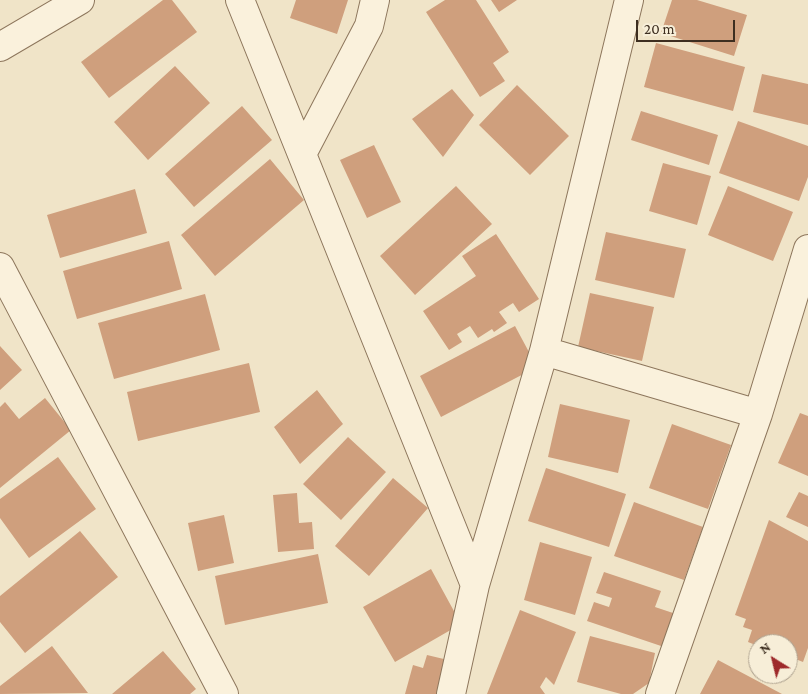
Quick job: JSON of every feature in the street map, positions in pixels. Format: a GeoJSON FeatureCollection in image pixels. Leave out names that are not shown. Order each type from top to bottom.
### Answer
{"type":"FeatureCollection","features":[{"type":"Feature","properties":{"kind":"street"},"geometry":{"type":"LineString","coordinates":[[0,47],[80,0]]}},
{"type":"Feature","properties":{"kind":"street"},"geometry":{"type":"LineString","coordinates":[[240,0],[475,584]]}},
{"type":"Feature","properties":{"kind":"street"},"geometry":{"type":"LineString","coordinates":[[302,154],[369,26],[375,0]]}},
{"type":"Feature","properties":{"kind":"street"},"geometry":{"type":"LineString","coordinates":[[451,694],[475,584],[544,351],[629,0]]}},
{"type":"Feature","properties":{"kind":"street"},"geometry":{"type":"LineString","coordinates":[[660,694],[758,414],[808,249]]}},
{"type":"Feature","properties":{"kind":"street"},"geometry":{"type":"LineString","coordinates":[[0,267],[224,694]]}},
{"type":"Feature","properties":{"kind":"street"},"geometry":{"type":"LineString","coordinates":[[544,351],[758,414]]}},
{"type":"Feature","properties":{"kind":"building"},"geometry":{"type":"Polygon","coordinates":[[[163,0],[172,0],[197,32],[109,98],[81,62],[163,0]]]}},
{"type":"Feature","properties":{"kind":"building"},"geometry":{"type":"Polygon","coordinates":[[[296,0],[348,0],[337,34],[290,18],[296,0]]]}},
{"type":"Feature","properties":{"kind":"building"},"geometry":{"type":"Polygon","coordinates":[[[445,0],[476,0],[509,52],[493,63],[505,81],[480,97],[426,12],[445,0]]]}},
{"type":"Feature","properties":{"kind":"building"},"geometry":{"type":"Polygon","coordinates":[[[491,0],[517,0],[499,12],[491,0]]]}},
{"type":"Feature","properties":{"kind":"building"},"geometry":{"type":"Polygon","coordinates":[[[672,0],[697,0],[747,15],[734,56],[661,33],[672,0]]]}},
{"type":"Feature","properties":{"kind":"building"},"geometry":{"type":"Polygon","coordinates":[[[656,43],[745,67],[733,111],[644,87],[656,43]]]}},
{"type":"Feature","properties":{"kind":"building"},"geometry":{"type":"Polygon","coordinates":[[[175,66],[210,103],[148,160],[114,122],[175,66]]]}},
{"type":"Feature","properties":{"kind":"building"},"geometry":{"type":"Polygon","coordinates":[[[762,74],[808,84],[808,125],[753,112],[762,74]]]}},
{"type":"Feature","properties":{"kind":"building"},"geometry":{"type":"Polygon","coordinates":[[[517,85],[569,136],[530,175],[479,125],[517,85]]]}},
{"type":"Feature","properties":{"kind":"building"},"geometry":{"type":"Polygon","coordinates":[[[452,89],[474,115],[443,157],[412,119],[452,89]]]}},
{"type":"Feature","properties":{"kind":"building"},"geometry":{"type":"Polygon","coordinates":[[[242,106],[272,140],[194,207],[165,174],[242,106]]]}},
{"type":"Feature","properties":{"kind":"building"},"geometry":{"type":"Polygon","coordinates":[[[641,111],[718,135],[709,165],[631,140],[641,111]]]}},
{"type":"Feature","properties":{"kind":"building"},"geometry":{"type":"Polygon","coordinates":[[[738,121],[808,146],[808,177],[799,201],[719,173],[738,121]]]}},
{"type":"Feature","properties":{"kind":"building"},"geometry":{"type":"Polygon","coordinates":[[[374,145],[401,202],[367,218],[340,160],[374,145]]]}},
{"type":"Feature","properties":{"kind":"building"},"geometry":{"type":"Polygon","coordinates":[[[270,159],[304,200],[215,276],[181,235],[270,159]]]}},
{"type":"Feature","properties":{"kind":"building"},"geometry":{"type":"Polygon","coordinates":[[[663,163],[711,176],[697,225],[649,211],[663,163]]]}},
{"type":"Feature","properties":{"kind":"building"},"geometry":{"type":"Polygon","coordinates":[[[456,186],[492,224],[415,295],[380,256],[456,186]]]}},
{"type":"Feature","properties":{"kind":"building"},"geometry":{"type":"Polygon","coordinates":[[[728,186],[793,212],[773,261],[708,235],[728,186]]]}},
{"type":"Feature","properties":{"kind":"building"},"geometry":{"type":"Polygon","coordinates":[[[135,189],[147,233],[60,258],[47,215],[135,189]]]}},
{"type":"Feature","properties":{"kind":"building"},"geometry":{"type":"Polygon","coordinates":[[[606,232],[686,249],[674,298],[595,280],[606,232]]]}},
{"type":"Feature","properties":{"kind":"building"},"geometry":{"type":"Polygon","coordinates":[[[496,234],[539,299],[519,312],[513,303],[499,312],[507,323],[494,332],[492,329],[478,338],[470,326],[457,334],[462,342],[449,350],[423,311],[476,276],[462,256],[496,234]]]}},
{"type":"Feature","properties":{"kind":"building"},"geometry":{"type":"Polygon","coordinates":[[[169,241],[182,289],[77,319],[63,271],[169,241]]]}},
{"type":"Feature","properties":{"kind":"building"},"geometry":{"type":"Polygon","coordinates":[[[590,293],[654,307],[642,361],[578,347],[590,293]]]}},
{"type":"Feature","properties":{"kind":"building"},"geometry":{"type":"Polygon","coordinates":[[[205,294],[220,350],[114,379],[98,323],[205,294]]]}},
{"type":"Feature","properties":{"kind":"building"},"geometry":{"type":"Polygon","coordinates":[[[515,326],[537,367],[441,417],[420,376],[515,326]]]}},
{"type":"Feature","properties":{"kind":"building"},"geometry":{"type":"Polygon","coordinates":[[[0,346],[22,370],[0,390],[0,346]]]}},
{"type":"Feature","properties":{"kind":"building"},"geometry":{"type":"Polygon","coordinates":[[[249,363],[260,412],[138,441],[127,392],[249,363]]]}},
{"type":"Feature","properties":{"kind":"building"},"geometry":{"type":"Polygon","coordinates":[[[317,390],[343,424],[300,464],[274,427],[317,390]]]}},
{"type":"Feature","properties":{"kind":"building"},"geometry":{"type":"Polygon","coordinates":[[[45,398],[71,430],[0,488],[0,407],[5,402],[19,419],[45,398]]]}},
{"type":"Feature","properties":{"kind":"building"},"geometry":{"type":"Polygon","coordinates":[[[560,404],[630,420],[618,473],[548,457],[560,404]]]}},
{"type":"Feature","properties":{"kind":"building"},"geometry":{"type":"Polygon","coordinates":[[[800,413],[808,416],[808,476],[778,463],[800,413]]]}},
{"type":"Feature","properties":{"kind":"building"},"geometry":{"type":"Polygon","coordinates":[[[672,424],[731,445],[708,509],[649,488],[672,424]]]}},
{"type":"Feature","properties":{"kind":"building"},"geometry":{"type":"Polygon","coordinates":[[[348,437],[386,472],[341,520],[303,484],[348,437]]]}},
{"type":"Feature","properties":{"kind":"building"},"geometry":{"type":"Polygon","coordinates":[[[58,457],[96,509],[29,558],[0,518],[0,499],[58,457]]]}},
{"type":"Feature","properties":{"kind":"building"},"geometry":{"type":"Polygon","coordinates":[[[546,468],[626,494],[609,547],[528,521],[546,468]]]}},
{"type":"Feature","properties":{"kind":"building"},"geometry":{"type":"Polygon","coordinates":[[[393,478],[428,508],[369,576],[335,546],[393,478]]]}},
{"type":"Feature","properties":{"kind":"building"},"geometry":{"type":"Polygon","coordinates":[[[799,492],[808,496],[808,527],[786,517],[799,492]]]}},
{"type":"Feature","properties":{"kind":"building"},"geometry":{"type":"Polygon","coordinates":[[[297,493],[299,523],[312,522],[314,549],[278,552],[273,495],[297,493]]]}},
{"type":"Feature","properties":{"kind":"building"},"geometry":{"type":"Polygon","coordinates":[[[634,502],[703,527],[684,580],[614,556],[634,502]]]}},
{"type":"Feature","properties":{"kind":"building"},"geometry":{"type":"Polygon","coordinates":[[[224,515],[234,563],[198,571],[188,523],[224,515]]]}},
{"type":"Feature","properties":{"kind":"building"},"geometry":{"type":"Polygon","coordinates":[[[769,520],[808,541],[808,648],[803,662],[798,660],[798,634],[751,634],[752,630],[743,627],[746,619],[735,615],[769,520]]]}},
{"type":"Feature","properties":{"kind":"building"},"geometry":{"type":"Polygon","coordinates":[[[80,531],[118,577],[25,653],[0,622],[0,596],[80,531]]]}},
{"type":"Feature","properties":{"kind":"building"},"geometry":{"type":"Polygon","coordinates":[[[540,542],[592,557],[575,615],[524,600],[540,542]]]}},
{"type":"Feature","properties":{"kind":"building"},"geometry":{"type":"Polygon","coordinates":[[[318,554],[328,603],[225,625],[215,576],[318,554]]]}},
{"type":"Feature","properties":{"kind":"building"},"geometry":{"type":"Polygon","coordinates":[[[431,569],[461,624],[395,662],[363,607],[431,569]]]}},
{"type":"Feature","properties":{"kind":"building"},"geometry":{"type":"Polygon","coordinates":[[[604,572],[661,591],[655,607],[676,614],[664,647],[587,621],[594,602],[609,607],[612,598],[596,593],[604,572]]]}},
{"type":"Feature","properties":{"kind":"building"},"geometry":{"type":"Polygon","coordinates":[[[520,610],[576,632],[554,685],[546,677],[540,687],[545,694],[487,694],[520,610]]]}},
{"type":"Feature","properties":{"kind":"building"},"geometry":{"type":"Polygon","coordinates":[[[590,636],[655,653],[649,683],[633,694],[621,694],[577,682],[590,636]]]}},
{"type":"Feature","properties":{"kind":"building"},"geometry":{"type":"Polygon","coordinates":[[[52,646],[88,693],[0,694],[0,686],[52,646]]]}},
{"type":"Feature","properties":{"kind":"building"},"geometry":{"type":"Polygon","coordinates":[[[163,651],[196,689],[190,694],[112,694],[163,651]]]}},
{"type":"Feature","properties":{"kind":"building"},"geometry":{"type":"Polygon","coordinates":[[[427,655],[448,660],[439,694],[405,694],[413,665],[423,668],[427,655]]]}},
{"type":"Feature","properties":{"kind":"building"},"geometry":{"type":"Polygon","coordinates":[[[718,660],[748,676],[748,684],[763,684],[782,694],[700,694],[718,660]]]}}]}
